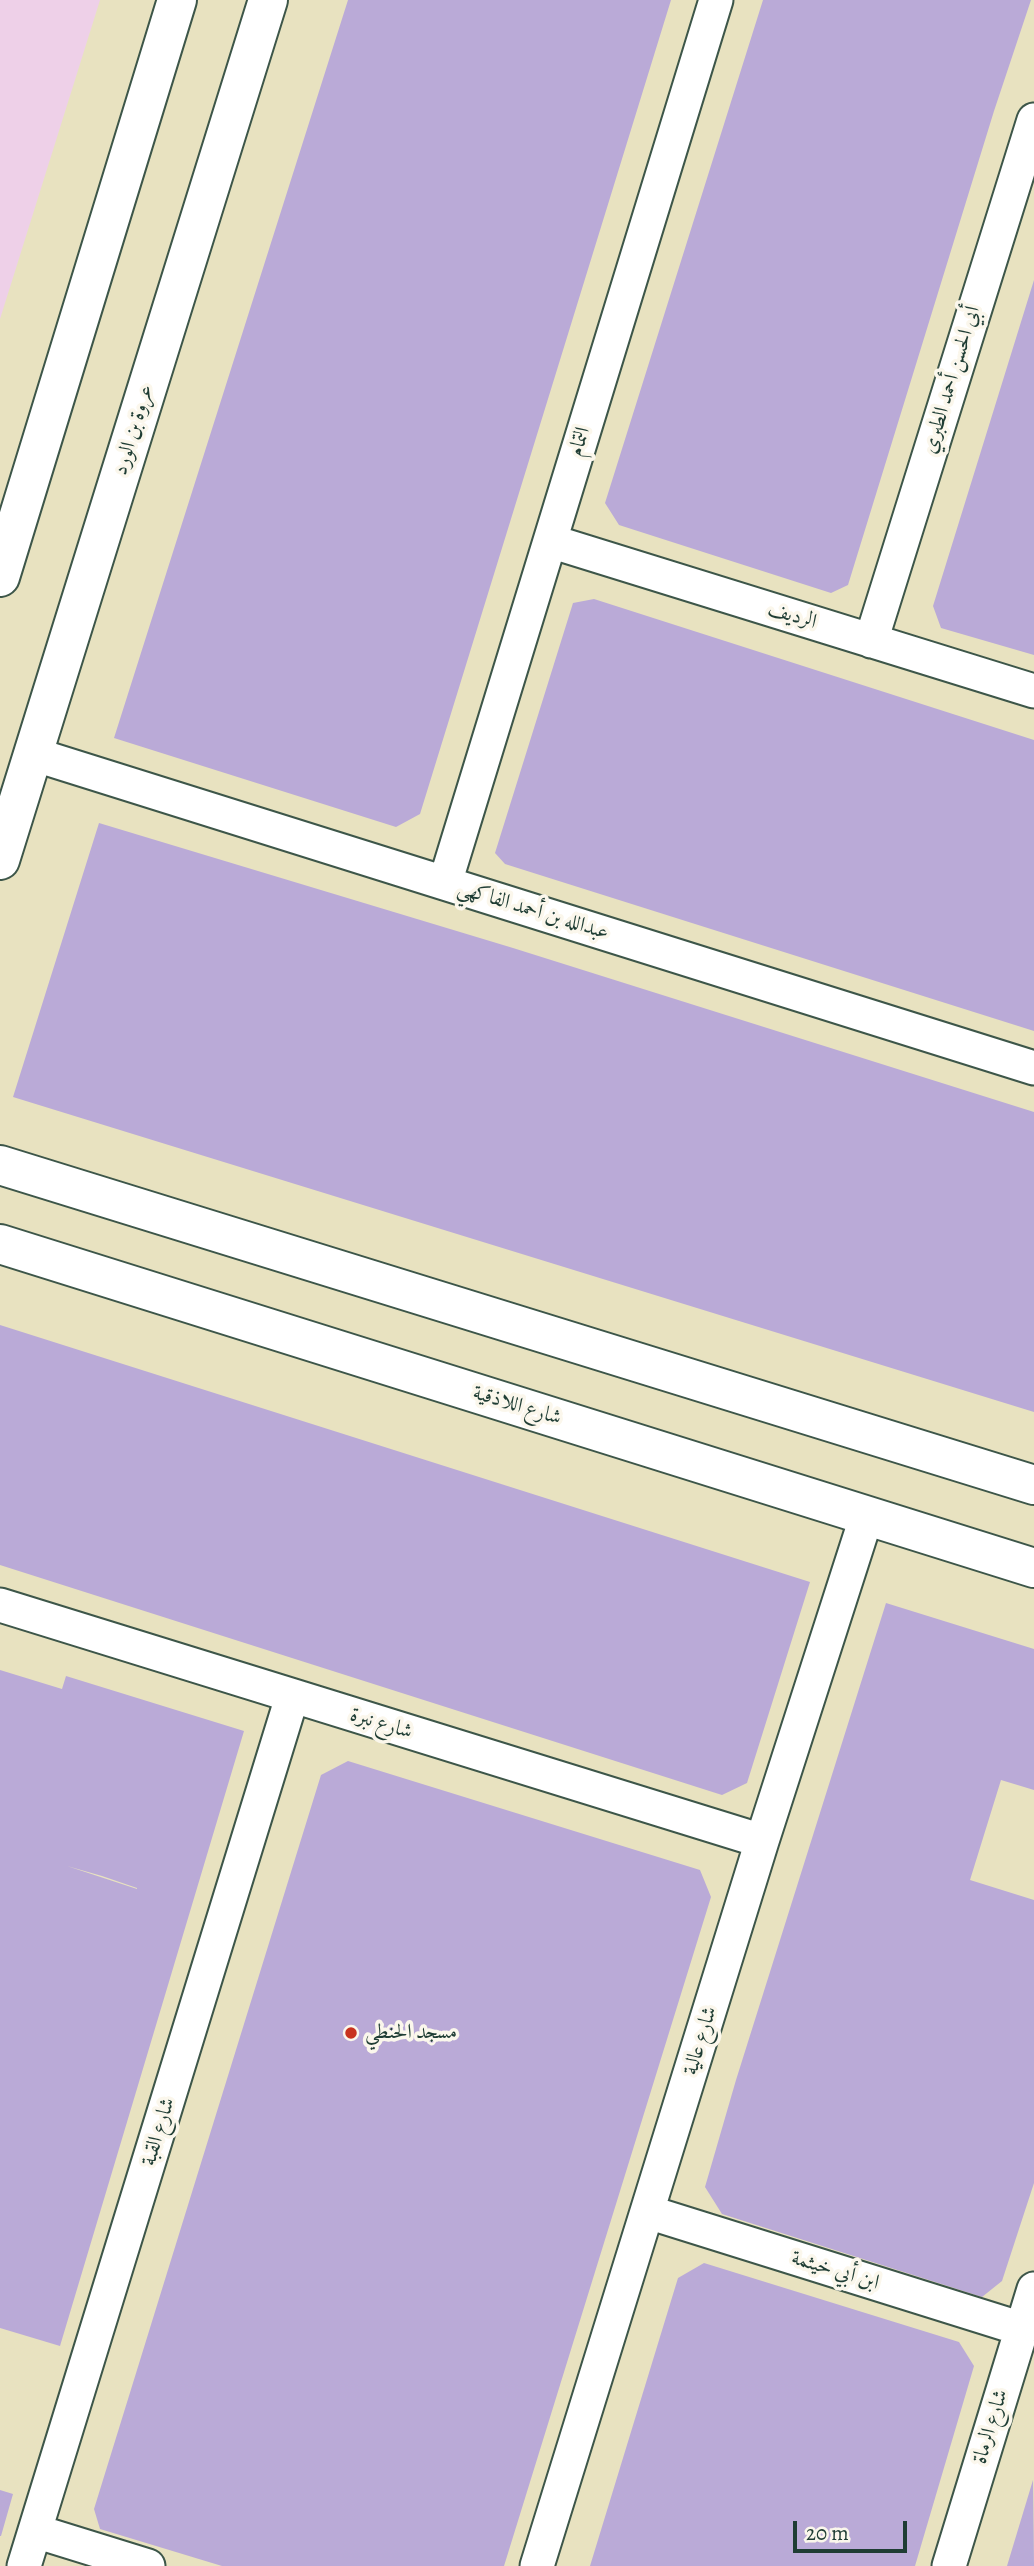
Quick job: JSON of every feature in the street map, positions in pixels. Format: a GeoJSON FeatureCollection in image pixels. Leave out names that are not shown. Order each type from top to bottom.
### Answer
{"type":"FeatureCollection","features":[{"type":"Feature","properties":{"kind":"street"},"geometry":{"type":"LineString","coordinates":[[0,577],[177,0]]}},
{"type":"Feature","properties":{"kind":"street","name":"عروة بن الورد"},"geometry":{"type":"LineString","coordinates":[[0,860],[268,0]]}},
{"type":"Feature","properties":{"kind":"street","name":"التمام"},"geometry":{"type":"LineString","coordinates":[[445,884],[716,0]]}},
{"type":"Feature","properties":{"kind":"street","name":"أبي الحسن أحمد الطبري"},"geometry":{"type":"LineString","coordinates":[[871,640],[1034,120]]}},
{"type":"Feature","properties":{"kind":"street","name":"الرديف"},"geometry":{"type":"LineString","coordinates":[[550,541],[1034,691]]}},
{"type":"Feature","properties":{"kind":"street","name":"عبدالله بن أحمد الفاكهي"},"geometry":{"type":"LineString","coordinates":[[33,754],[1034,1068]]}},
{"type":"Feature","properties":{"kind":"street"},"geometry":{"type":"LineString","coordinates":[[0,1165],[1034,1485]]}},
{"type":"Feature","properties":{"kind":"street","name":"شارع اللاذقية"},"geometry":{"type":"LineString","coordinates":[[0,1244],[1034,1567]]}},
{"type":"Feature","properties":{"kind":"street","name":"شارع عالية"},"geometry":{"type":"LineString","coordinates":[[537,2566],[762,1841],[867,1516]]}},
{"type":"Feature","properties":{"kind":"street","name":"شارع نبرة"},"geometry":{"type":"LineString","coordinates":[[0,1605],[762,1841]]}},
{"type":"Feature","properties":{"kind":"street","name":"شارع القبة"},"geometry":{"type":"LineString","coordinates":[[24,2566],[292,1697]]}},
{"type":"Feature","properties":{"kind":"street","name":"ابن أبي خيثمة"},"geometry":{"type":"LineString","coordinates":[[648,2212],[1022,2329]]}},
{"type":"Feature","properties":{"kind":"street","name":"شارع الرماة"},"geometry":{"type":"LineString","coordinates":[[949,2566],[1034,2289]]}},
{"type":"Feature","properties":{"kind":"street"},"geometry":{"type":"LineString","coordinates":[[35,2530],[148,2566]]}},
{"type":"Feature","properties":{"kind":"shaded area"},"geometry":{"type":"Polygon","coordinates":[[[0,0],[100,0],[0,319],[0,0]]]}},
{"type":"Feature","properties":{"kind":"building"},"geometry":{"type":"Polygon","coordinates":[[[348,0],[671,0],[420,814],[396,827],[114,738],[348,0]]]}},
{"type":"Feature","properties":{"kind":"building"},"geometry":{"type":"Polygon","coordinates":[[[763,0],[1031,0],[994,111],[848,585],[831,593],[619,525],[605,503],[763,0]]]}},
{"type":"Feature","properties":{"kind":"building"},"geometry":{"type":"Polygon","coordinates":[[[1034,280],[1034,655],[941,628],[933,606],[1034,280]]]}},
{"type":"Feature","properties":{"kind":"building"},"geometry":{"type":"Polygon","coordinates":[[[594,599],[1034,740],[1034,1031],[505,864],[495,853],[573,603],[594,599]]]}},
{"type":"Feature","properties":{"kind":"building"},"geometry":{"type":"Polygon","coordinates":[[[99,823],[513,948],[1034,1112],[1034,1412],[13,1097],[99,823]]]}},
{"type":"Feature","properties":{"kind":"building"},"geometry":{"type":"Polygon","coordinates":[[[0,1325],[810,1582],[747,1783],[722,1795],[0,1565],[0,1325]]]}},
{"type":"Feature","properties":{"kind":"building"},"geometry":{"type":"Polygon","coordinates":[[[886,1603],[1034,1649],[1034,1790],[1001,1780],[970,1880],[1034,1900],[1034,2183],[1002,2281],[982,2297],[722,2214],[705,2187],[886,1603]]]}},
{"type":"Feature","properties":{"kind":"building"},"geometry":{"type":"Polygon","coordinates":[[[0,1670],[62,1689],[66,1676],[244,1731],[60,2346],[0,2328],[0,1670]],[[67,1866],[137,1889],[137,1888],[67,1866]]]}},
{"type":"Feature","properties":{"kind":"building"},"geometry":{"type":"Polygon","coordinates":[[[348,1761],[700,1870],[711,1897],[504,2566],[222,2566],[100,2529],[94,2509],[321,1775],[348,1761]]]}},
{"type":"Feature","properties":{"kind":"building"},"geometry":{"type":"Polygon","coordinates":[[[704,2263],[959,2342],[974,2366],[915,2566],[590,2566],[678,2278],[704,2263]]]}},
{"type":"Feature","properties":{"kind":"building"},"geometry":{"type":"Polygon","coordinates":[[[1033,2480],[1034,2566],[1007,2566],[1033,2480]]]}},
{"type":"Feature","properties":{"kind":"building"},"geometry":{"type":"Polygon","coordinates":[[[0,2490],[13,2494],[1,2536],[0,2536],[0,2490]]]}},
{"type":"Feature","properties":{"kind":"place","name":"مسجد الحنطي"},"geometry":{"type":"Point","coordinates":[351,2033]}}]}
